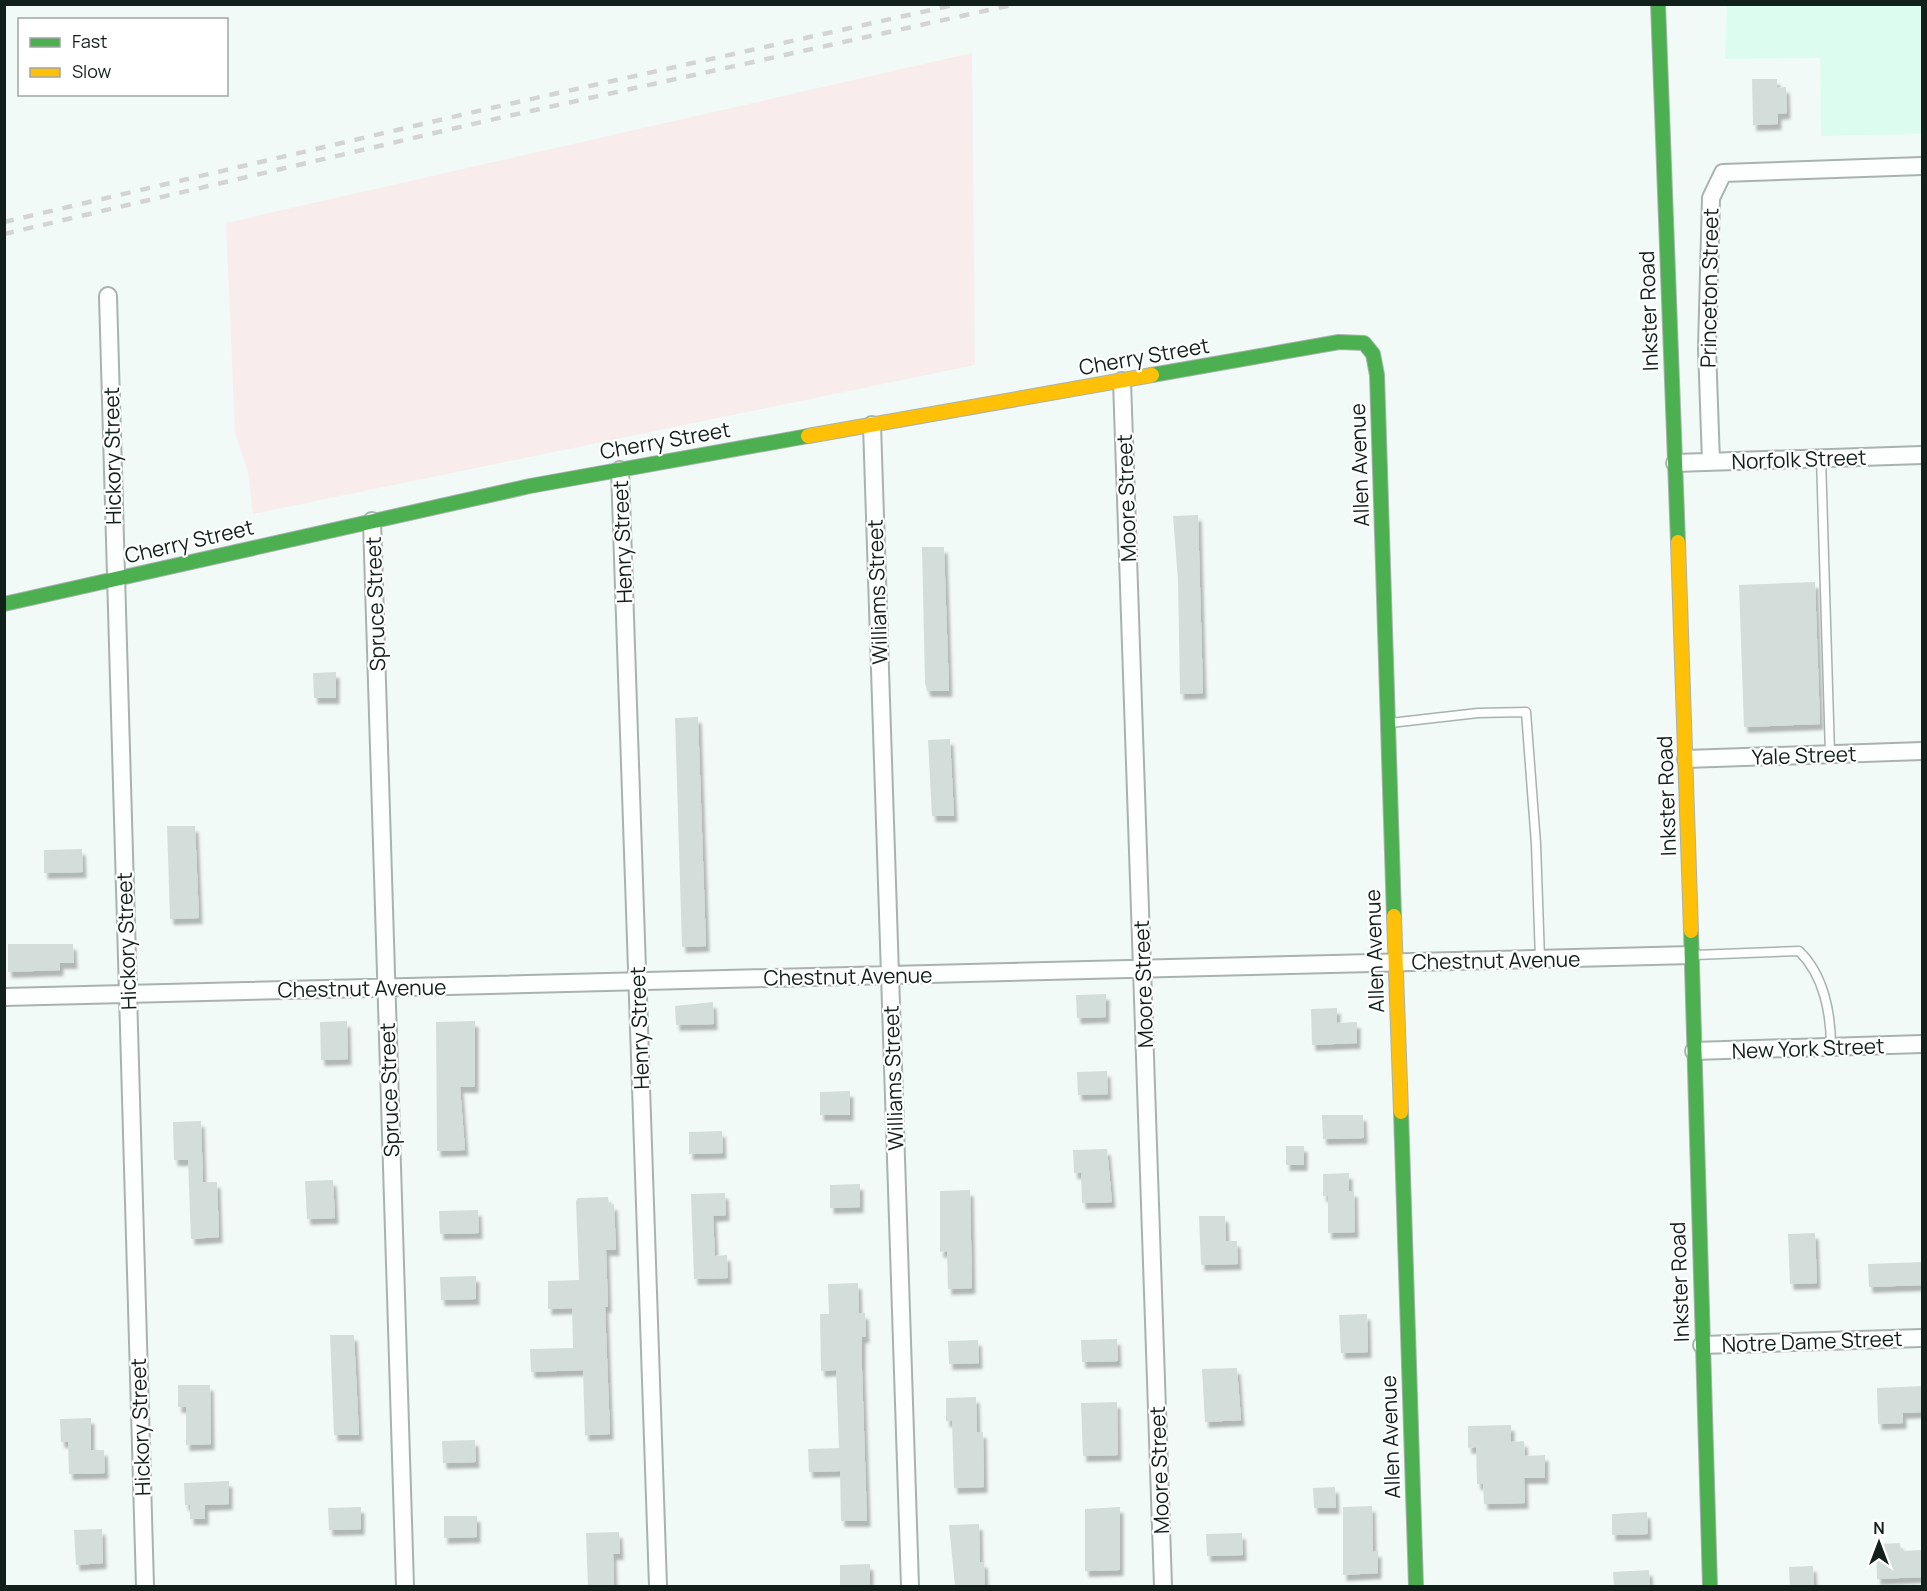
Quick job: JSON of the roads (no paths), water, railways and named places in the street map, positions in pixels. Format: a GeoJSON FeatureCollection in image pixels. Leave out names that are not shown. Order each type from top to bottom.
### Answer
{"type":"FeatureCollection","features":[{"type":"Feature","properties":{"kind":"street","name":"Inkster Road"},"geometry":{"type":"LineString","coordinates":[[1658,4],[1686,759],[1710,1587]]}},
{"type":"Feature","properties":{"kind":"street","name":"Princeton Street"},"geometry":{"type":"LineString","coordinates":[[1711,462],[1707,348],[1711,198],[1723,173],[1923,166]]}},
{"type":"Feature","properties":{"kind":"street","name":"Hickory Street"},"geometry":{"type":"LineString","coordinates":[[108,296],[144,1587]]}},
{"type":"Feature","properties":{"kind":"street","name":"Cherry Street"},"geometry":{"type":"LineString","coordinates":[[4,604],[530,486],[1339,342]]}},
{"type":"Feature","properties":{"kind":"street","name":"Allen Avenue"},"geometry":{"type":"LineString","coordinates":[[1339,342],[1364,343],[1373,354],[1377,375],[1416,1587]]}},
{"type":"Feature","properties":{"kind":"street","name":"Moore Street"},"geometry":{"type":"LineString","coordinates":[[1122,381],[1163,1587]]}},
{"type":"Feature","properties":{"kind":"street","name":"Williams Street"},"geometry":{"type":"LineString","coordinates":[[872,425],[910,1587]]}},
{"type":"Feature","properties":{"kind":"street","name":"Norfolk Street"},"geometry":{"type":"LineString","coordinates":[[1675,463],[1923,455]]}},
{"type":"Feature","properties":{"kind":"street","name":"Henry Street"},"geometry":{"type":"LineString","coordinates":[[620,470],[658,1587]]}},
{"type":"Feature","properties":{"kind":"street","name":"Spruce Street"},"geometry":{"type":"LineString","coordinates":[[372,521],[405,1587]]}},
{"type":"Feature","properties":{"kind":"street","name":"Yale Street"},"geometry":{"type":"LineString","coordinates":[[1686,759],[1923,751]]}},
{"type":"Feature","properties":{"kind":"street","name":"Chestnut Avenue"},"geometry":{"type":"LineString","coordinates":[[4,997],[1692,955]]}},
{"type":"Feature","properties":{"kind":"street","name":"New York Street"},"geometry":{"type":"LineString","coordinates":[[1694,1051],[1923,1044]]}},
{"type":"Feature","properties":{"kind":"street","name":"Notre Dame Street"},"geometry":{"type":"LineString","coordinates":[[1702,1345],[1923,1338]]}},
{"type":"Feature","properties":{"kind":"lane"},"geometry":{"type":"LineString","coordinates":[[1821,458],[1830,754]]}},
{"type":"Feature","properties":{"kind":"lane"},"geometry":{"type":"LineString","coordinates":[[1387,723],[1478,713],[1526,712],[1536,844],[1540,959]]}},
{"type":"Feature","properties":{"kind":"lane"},"geometry":{"type":"LineString","coordinates":[[1692,955],[1799,951],[1810,962],[1831,1017],[1831,1047]]}},
{"type":"Feature","properties":{"kind":"railway"},"geometry":{"type":"LineString","coordinates":[[4,222],[491,108],[958,4]]}},
{"type":"Feature","properties":{"kind":"railway"},"geometry":{"type":"LineString","coordinates":[[4,234],[490,120],[1016,4]]}}]}
